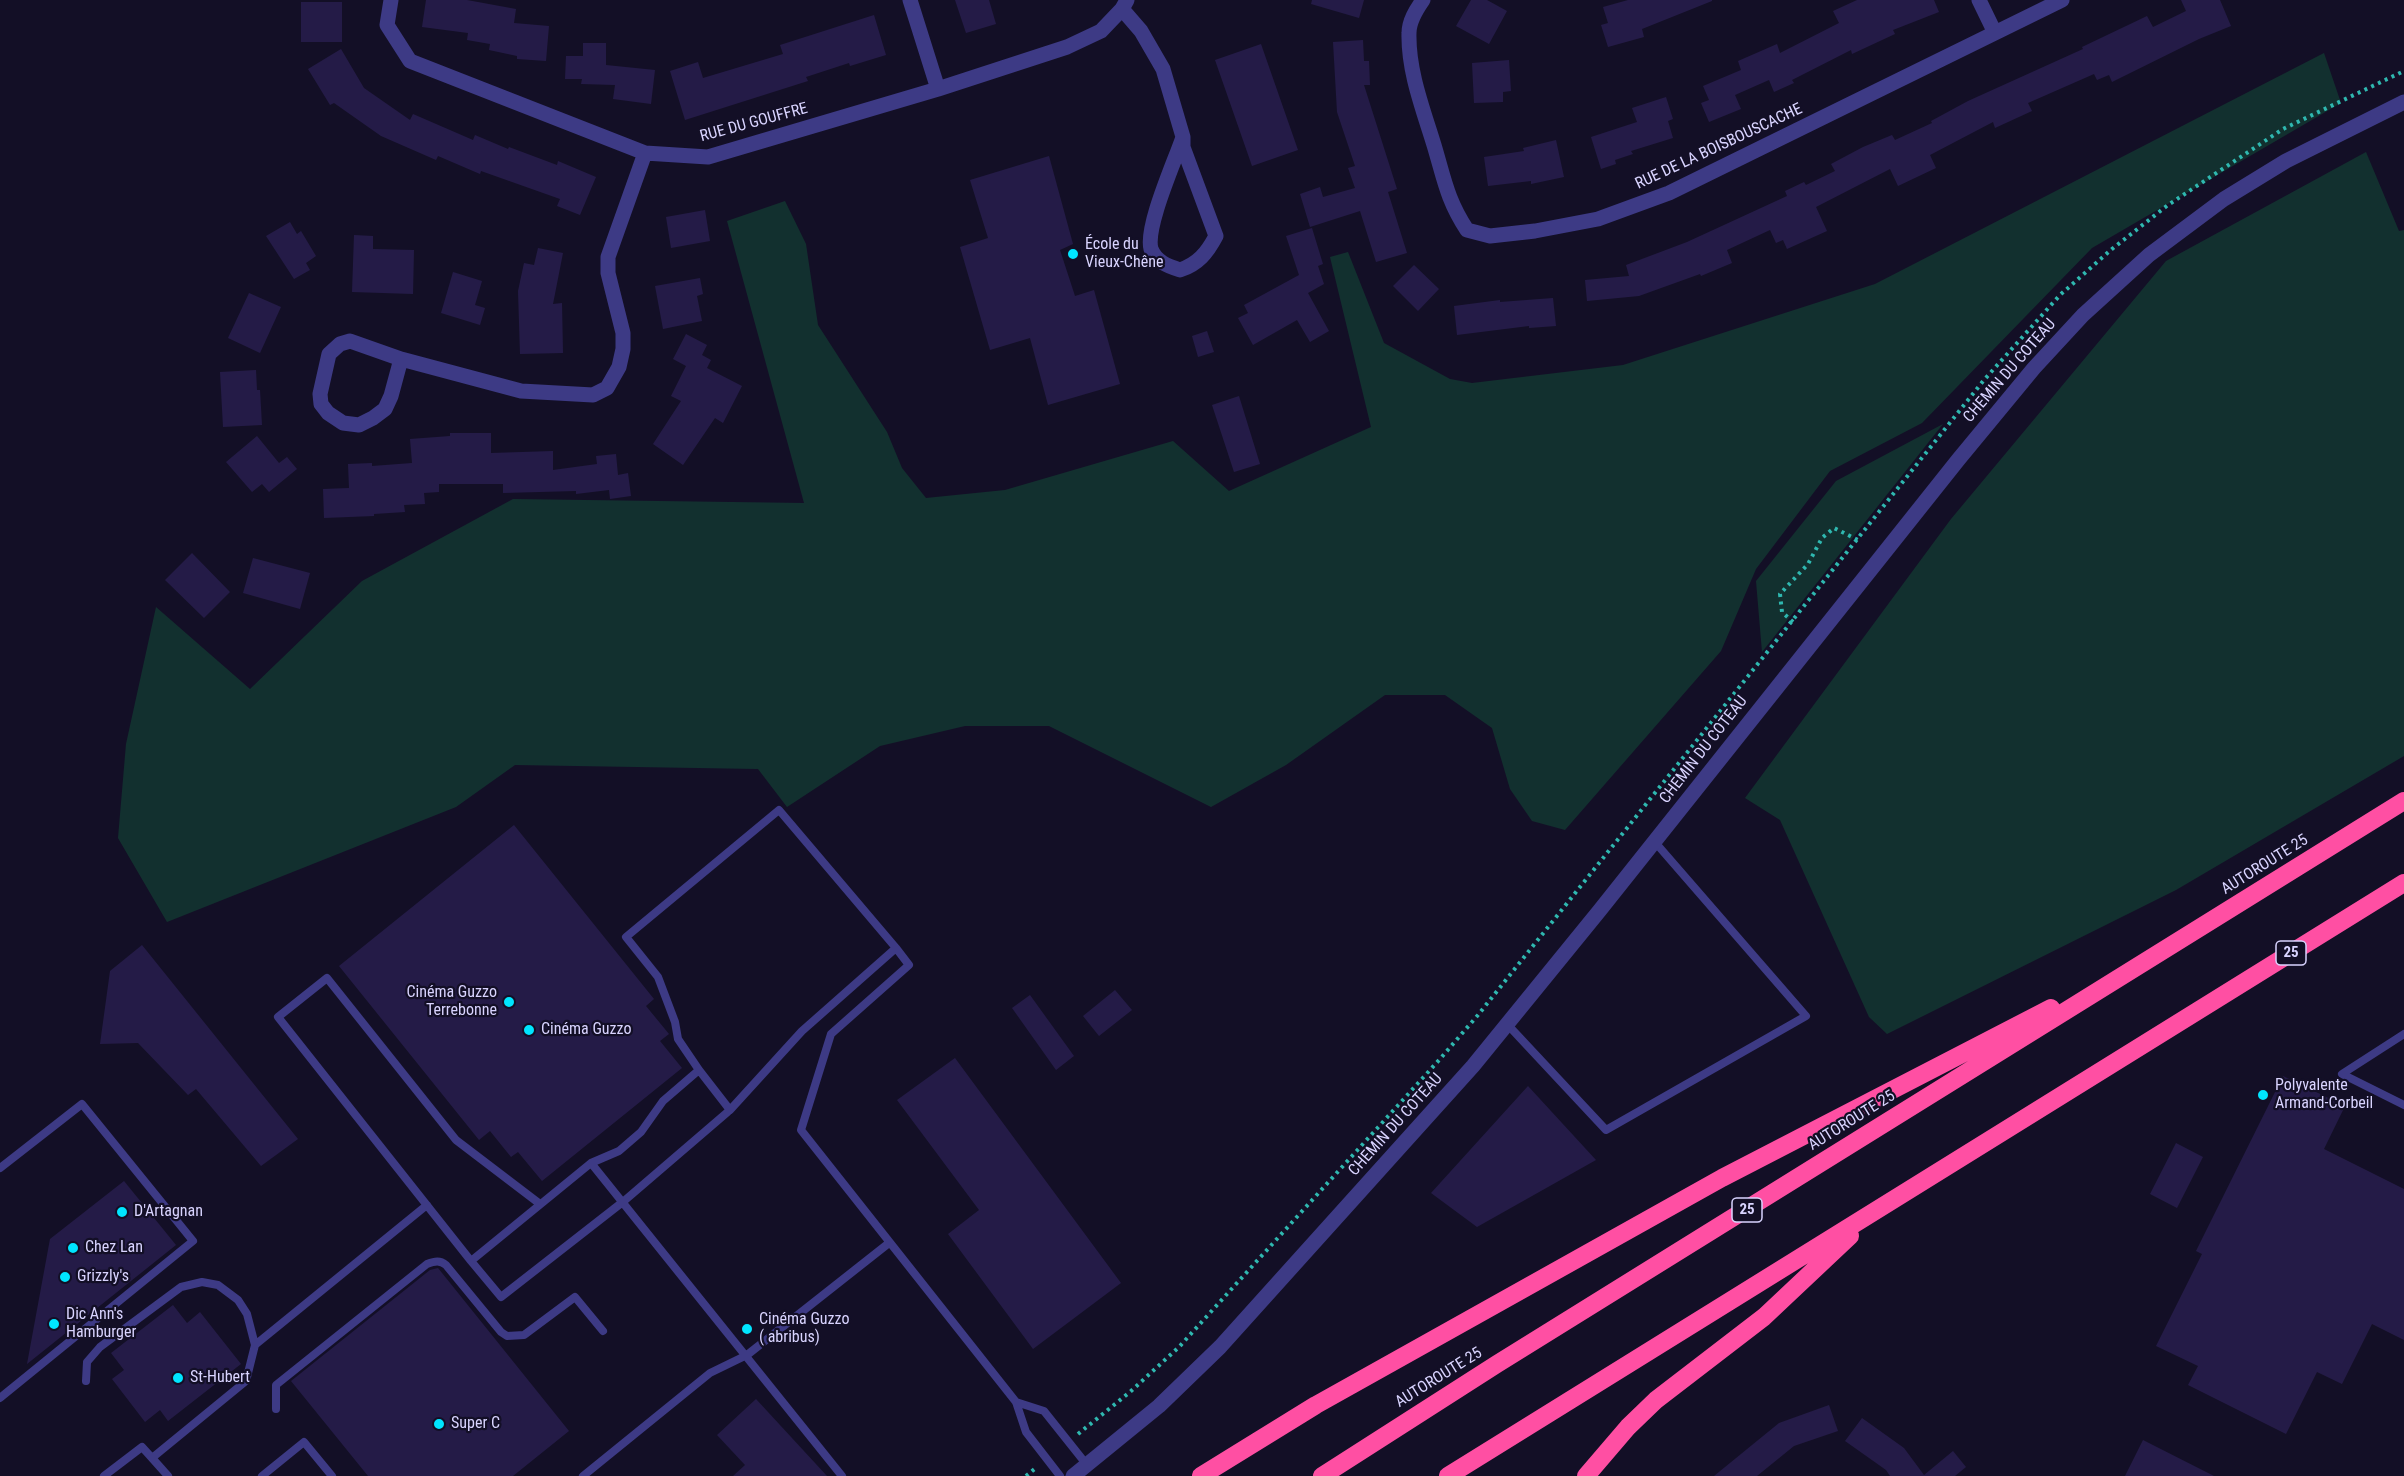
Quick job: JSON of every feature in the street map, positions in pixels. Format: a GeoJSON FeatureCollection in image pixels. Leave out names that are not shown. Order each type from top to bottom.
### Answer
{"type":"FeatureCollection","features":[{"type":"Feature","properties":{"kind":"highway","name":"AUTOROUTE 25"},"geometry":{"type":"LineString","coordinates":[[1322,1476],[1497,1364],[2404,801]]}},
{"type":"Feature","properties":{"kind":"highway","name":"25"},"geometry":{"type":"LineString","coordinates":[[1448,1476],[2404,884]]}},
{"type":"Feature","properties":{"kind":"highway"},"geometry":{"type":"LineString","coordinates":[[1201,1476],[1316,1405],[1722,1178],[2173,945]]}},
{"type":"Feature","properties":{"kind":"highway"},"geometry":{"type":"LineString","coordinates":[[1586,1476],[1628,1427],[1656,1400],[1764,1317],[1879,1210]]}},
{"type":"Feature","properties":{"kind":"street","name":"RUE DU GOUFFRE"},"geometry":{"type":"LineString","coordinates":[[392,0],[387,25],[410,61],[645,153],[708,157],[938,89],[1067,47],[1101,31],[1125,5]]}},
{"type":"Feature","properties":{"kind":"street"},"geometry":{"type":"LineString","coordinates":[[909,0],[938,89]]}},
{"type":"Feature","properties":{"kind":"street","name":"RUE DE LA BOISBOUSCACHE"},"geometry":{"type":"LineString","coordinates":[[1423,0],[1414,12],[1408,31],[1414,78],[1421,105],[1454,210],[1467,230],[1490,236],[1535,231],[1598,219],[1669,193],[2062,0]]}},
{"type":"Feature","properties":{"kind":"street"},"geometry":{"type":"LineString","coordinates":[[1979,0],[1995,33]]}},
{"type":"Feature","properties":{"kind":"street"},"geometry":{"type":"LineString","coordinates":[[1125,5],[1162,69],[1183,137],[1184,147],[1216,236],[1206,253],[1191,266],[1180,270],[1160,262],[1151,249],[1150,229],[1183,137]]}},
{"type":"Feature","properties":{"kind":"street","name":"CHEMIN DU COTEAU"},"geometry":{"type":"LineString","coordinates":[[1073,1476],[1159,1406],[1220,1347],[1414,1132],[1507,1024],[2001,407],[2059,340],[2097,301],[2166,241],[2224,199],[2294,157],[2404,102]]}},
{"type":"Feature","properties":{"kind":"street"},"geometry":{"type":"LineString","coordinates":[[401,359],[391,396],[384,408],[372,418],[359,425],[343,423],[328,413],[321,404],[320,394],[329,354],[340,344],[350,341],[401,359],[521,391],[594,395],[607,388],[619,367],[623,333],[608,273],[608,257],[645,153]]}},
{"type":"Feature","properties":{"kind":"lane"},"geometry":{"type":"LineString","coordinates":[[730,1110],[678,1039],[675,1022],[658,977],[626,937],[779,810],[909,965],[831,1034],[801,1130],[1016,1402],[1026,1432],[1060,1476]]}},
{"type":"Feature","properties":{"kind":"lane"},"geometry":{"type":"LineString","coordinates":[[1507,1024],[1606,1130],[1806,1016],[1654,842]]}},
{"type":"Feature","properties":{"kind":"lane"},"geometry":{"type":"LineString","coordinates":[[540,1204],[456,1140],[327,978],[278,1017],[501,1297],[624,1201],[730,1110],[802,1031],[896,948]]}},
{"type":"Feature","properties":{"kind":"lane"},"geometry":{"type":"LineString","coordinates":[[2404,1034],[2342,1074],[2404,1105]]}},
{"type":"Feature","properties":{"kind":"lane"},"geometry":{"type":"LineString","coordinates":[[471,1261],[591,1163],[619,1151],[641,1132],[663,1101],[699,1070]]}},
{"type":"Feature","properties":{"kind":"lane"},"geometry":{"type":"LineString","coordinates":[[0,1167],[82,1104],[193,1241],[0,1398]]}},
{"type":"Feature","properties":{"kind":"lane"},"geometry":{"type":"LineString","coordinates":[[591,1163],[624,1201],[842,1476]]}},
{"type":"Feature","properties":{"kind":"lane"},"geometry":{"type":"LineString","coordinates":[[255,1345],[427,1205]]}},
{"type":"Feature","properties":{"kind":"lane"},"geometry":{"type":"LineString","coordinates":[[583,1476],[710,1373],[747,1355],[889,1243]]}},
{"type":"Feature","properties":{"kind":"lane"},"geometry":{"type":"LineString","coordinates":[[276,1409],[276,1385],[427,1264],[435,1261],[441,1261],[446,1265],[501,1332],[507,1336],[524,1335],[575,1297],[603,1330]]}},
{"type":"Feature","properties":{"kind":"lane"},"geometry":{"type":"LineString","coordinates":[[86,1381],[87,1362],[100,1347],[181,1287],[202,1282],[218,1285],[238,1300],[247,1314],[255,1345],[246,1381],[152,1458]]}},
{"type":"Feature","properties":{"kind":"lane"},"geometry":{"type":"LineString","coordinates":[[1016,1402],[1044,1411],[1087,1465]]}},
{"type":"Feature","properties":{"kind":"lane"},"geometry":{"type":"LineString","coordinates":[[262,1476],[304,1442],[332,1476]]}},
{"type":"Feature","properties":{"kind":"lane"},"geometry":{"type":"LineString","coordinates":[[104,1476],[142,1447],[168,1476]]}},
{"type":"Feature","properties":{"kind":"path"},"geometry":{"type":"LineString","coordinates":[[1793,622],[1782,612],[1780,594],[1808,564],[1822,538],[1834,528],[1858,540]]}},
{"type":"Feature","properties":{"kind":"path","name":"CHEMIN DU COTEAU"},"geometry":{"type":"LineString","coordinates":[[1082,1431],[1130,1392],[1179,1347],[1440,1059]]}},
{"type":"Feature","properties":{"kind":"path"},"geometry":{"type":"LineString","coordinates":[[1026,1476],[1036,1468]]}},
{"type":"Feature","properties":{"kind":"green space"},"geometry":{"type":"Polygon","coordinates":[[[2324,53],[2341,103],[2092,248],[1922,423],[1830,471],[1756,569],[1721,651],[1565,830],[1532,821],[1510,789],[1492,728],[1445,695],[1385,695],[1286,765],[1211,807],[1049,726],[965,726],[880,746],[787,807],[758,769],[515,765],[456,807],[167,922],[118,838],[126,744],[156,607],[250,689],[362,581],[513,499],[804,503],[727,221],[785,201],[806,244],[818,325],[887,432],[902,468],[926,498],[1005,490],[1173,441],[1229,491],[1371,427],[1330,257],[1348,252],[1384,343],[1450,379],[1472,383],[1623,365],[1875,284],[2324,53]]]}},
{"type":"Feature","properties":{"kind":"green space"},"geometry":{"type":"Polygon","coordinates":[[[2366,152],[2399,231],[2404,230],[2404,756],[2176,890],[1887,1034],[1869,1017],[1780,820],[1745,798],[1951,519],[2166,261],[2366,152]]]}},
{"type":"Feature","properties":{"kind":"green space"},"geometry":{"type":"Polygon","coordinates":[[[1943,424],[1762,652],[1756,581],[1836,481],[1943,424]]]}},
{"type":"Feature","properties":{"kind":"building"},"geometry":{"type":"Polygon","coordinates":[[[426,0],[467,0],[516,9],[514,23],[549,26],[546,61],[517,59],[517,56],[489,50],[490,44],[467,40],[468,33],[422,27],[426,0]]]}},
{"type":"Feature","properties":{"kind":"building"},"geometry":{"type":"Polygon","coordinates":[[[955,0],[989,0],[996,24],[966,33],[955,0]]]}},
{"type":"Feature","properties":{"kind":"building"},"geometry":{"type":"Polygon","coordinates":[[[1312,0],[1364,0],[1359,18],[1311,4],[1312,0]]]}},
{"type":"Feature","properties":{"kind":"building"},"geometry":{"type":"Polygon","coordinates":[[[1471,0],[1487,0],[1507,11],[1489,44],[1456,26],[1471,0]]]}},
{"type":"Feature","properties":{"kind":"building"},"geometry":{"type":"Polygon","coordinates":[[[1628,0],[1712,1],[1642,29],[1644,37],[1608,47],[1601,25],[1608,23],[1603,7],[1628,0]]]}},
{"type":"Feature","properties":{"kind":"building"},"geometry":{"type":"Polygon","coordinates":[[[1857,0],[1934,0],[1939,12],[1893,30],[1895,34],[1852,54],[1851,50],[1792,80],[1794,83],[1774,92],[1769,80],[1735,95],[1741,109],[1709,122],[1701,103],[1709,100],[1703,86],[1741,70],[1738,61],[1777,44],[1780,53],[1839,23],[1833,11],[1857,0]]]}},
{"type":"Feature","properties":{"kind":"building"},"geometry":{"type":"Polygon","coordinates":[[[2181,0],[2220,0],[2231,26],[2199,39],[2112,82],[2109,75],[2097,80],[2094,74],[2028,103],[2032,111],[1995,128],[1993,122],[1930,155],[1936,168],[1898,186],[1890,169],[1816,207],[1827,231],[1787,249],[1783,240],[1776,243],[1770,230],[1727,250],[1732,263],[1701,276],[1700,274],[1639,296],[1587,301],[1585,280],[1629,276],[1626,265],[1687,242],[1787,196],[1785,191],[1804,182],[1806,185],[1835,171],[1831,164],[1863,147],[1892,135],[1895,140],[1932,123],[1931,121],[1968,101],[2083,49],[2082,47],[2147,16],[2153,27],[2186,11],[2181,0]]]}},
{"type":"Feature","properties":{"kind":"building"},"geometry":{"type":"Polygon","coordinates":[[[301,2],[342,2],[342,42],[301,42],[301,2]]]}},
{"type":"Feature","properties":{"kind":"building"},"geometry":{"type":"Polygon","coordinates":[[[874,15],[886,55],[850,66],[849,63],[806,77],[808,81],[685,120],[670,71],[698,62],[703,78],[783,54],[780,45],[874,15]]]}},
{"type":"Feature","properties":{"kind":"building"},"geometry":{"type":"Polygon","coordinates":[[[1363,40],[1364,61],[1369,61],[1370,85],[1364,85],[1397,189],[1388,192],[1407,253],[1376,262],[1360,211],[1310,227],[1300,194],[1320,187],[1323,197],[1355,188],[1348,168],[1355,166],[1337,112],[1333,42],[1363,40]]]}},
{"type":"Feature","properties":{"kind":"building"},"geometry":{"type":"Polygon","coordinates":[[[583,43],[606,43],[606,65],[655,70],[651,104],[613,99],[615,85],[581,84],[582,79],[565,79],[566,56],[583,56],[583,43]]]}},
{"type":"Feature","properties":{"kind":"building"},"geometry":{"type":"Polygon","coordinates":[[[1261,44],[1298,150],[1252,166],[1215,60],[1261,44]]]}},
{"type":"Feature","properties":{"kind":"building"},"geometry":{"type":"Polygon","coordinates":[[[341,49],[364,88],[410,120],[413,114],[473,140],[475,135],[508,149],[509,147],[557,165],[558,161],[596,177],[580,215],[557,206],[560,199],[481,171],[480,174],[438,156],[436,160],[381,136],[334,103],[330,105],[308,69],[341,49]]]}},
{"type":"Feature","properties":{"kind":"building"},"geometry":{"type":"Polygon","coordinates":[[[1509,60],[1511,91],[1503,92],[1503,102],[1474,103],[1472,63],[1509,60]]]}},
{"type":"Feature","properties":{"kind":"building"},"geometry":{"type":"Polygon","coordinates":[[[1666,97],[1673,119],[1668,121],[1673,138],[1631,151],[1633,154],[1615,160],[1616,164],[1601,169],[1591,137],[1637,122],[1632,108],[1666,97]]]}},
{"type":"Feature","properties":{"kind":"building"},"geometry":{"type":"Polygon","coordinates":[[[1556,140],[1564,177],[1531,184],[1531,181],[1488,186],[1484,157],[1524,151],[1523,148],[1556,140]]]}},
{"type":"Feature","properties":{"kind":"building"},"geometry":{"type":"Polygon","coordinates":[[[1049,156],[1073,244],[1060,250],[1075,296],[1094,290],[1120,384],[1048,405],[1030,338],[990,350],[960,247],[988,238],[970,180],[1049,156]]]}},
{"type":"Feature","properties":{"kind":"building"},"geometry":{"type":"Polygon","coordinates":[[[705,210],[710,241],[671,248],[666,217],[705,210]]]}},
{"type":"Feature","properties":{"kind":"building"},"geometry":{"type":"Polygon","coordinates":[[[290,222],[297,234],[301,231],[316,256],[306,263],[310,270],[294,279],[266,236],[290,222]]]}},
{"type":"Feature","properties":{"kind":"building"},"geometry":{"type":"Polygon","coordinates":[[[1312,228],[1323,264],[1318,266],[1324,284],[1308,293],[1329,331],[1310,342],[1297,320],[1253,345],[1238,318],[1248,313],[1244,305],[1299,275],[1286,236],[1312,228]]]}},
{"type":"Feature","properties":{"kind":"building"},"geometry":{"type":"Polygon","coordinates":[[[354,235],[373,236],[373,249],[414,250],[413,294],[352,292],[354,235]]]}},
{"type":"Feature","properties":{"kind":"building"},"geometry":{"type":"Polygon","coordinates":[[[538,248],[563,253],[553,304],[562,303],[563,353],[520,354],[518,291],[524,263],[534,265],[538,248]]]}},
{"type":"Feature","properties":{"kind":"building"},"geometry":{"type":"Polygon","coordinates":[[[1414,265],[1439,289],[1418,311],[1393,286],[1414,265]]]}},
{"type":"Feature","properties":{"kind":"building"},"geometry":{"type":"Polygon","coordinates":[[[453,272],[482,281],[475,305],[485,308],[480,325],[441,313],[453,272]]]}},
{"type":"Feature","properties":{"kind":"building"},"geometry":{"type":"Polygon","coordinates":[[[700,278],[703,294],[697,296],[702,321],[663,329],[655,286],[700,278]]]}},
{"type":"Feature","properties":{"kind":"building"},"geometry":{"type":"Polygon","coordinates":[[[249,293],[281,307],[260,353],[228,338],[249,293]]]}},
{"type":"Feature","properties":{"kind":"building"},"geometry":{"type":"Polygon","coordinates":[[[1553,298],[1556,326],[1529,328],[1529,326],[1457,335],[1454,306],[1500,300],[1500,302],[1553,298]]]}},
{"type":"Feature","properties":{"kind":"building"},"geometry":{"type":"Polygon","coordinates":[[[1207,331],[1214,352],[1198,357],[1192,336],[1207,331]]]}},
{"type":"Feature","properties":{"kind":"building"},"geometry":{"type":"Polygon","coordinates":[[[686,334],[707,345],[702,355],[711,360],[707,368],[742,386],[723,423],[715,418],[683,465],[653,444],[681,401],[671,396],[686,366],[673,359],[686,334]]]}},
{"type":"Feature","properties":{"kind":"building"},"geometry":{"type":"Polygon","coordinates":[[[256,370],[257,390],[260,390],[262,425],[223,427],[220,372],[256,370]]]}},
{"type":"Feature","properties":{"kind":"building"},"geometry":{"type":"Polygon","coordinates":[[[1239,396],[1260,464],[1234,472],[1212,405],[1239,396]]]}},
{"type":"Feature","properties":{"kind":"building"},"geometry":{"type":"Polygon","coordinates":[[[450,433],[491,433],[491,453],[553,451],[553,470],[597,464],[596,456],[616,454],[618,475],[628,473],[631,496],[610,499],[609,490],[576,494],[576,491],[503,493],[503,484],[439,484],[439,492],[424,493],[425,504],[404,505],[405,512],[324,518],[323,489],[349,488],[348,464],[372,463],[372,466],[412,463],[410,439],[450,436],[450,433]]]}},
{"type":"Feature","properties":{"kind":"building"},"geometry":{"type":"Polygon","coordinates":[[[257,436],[279,463],[287,457],[297,469],[269,492],[262,484],[252,492],[226,462],[257,436]]]}},
{"type":"Feature","properties":{"kind":"building"},"geometry":{"type":"Polygon","coordinates":[[[192,553],[230,592],[204,618],[165,580],[192,553]]]}},
{"type":"Feature","properties":{"kind":"building"},"geometry":{"type":"Polygon","coordinates":[[[253,558],[310,573],[300,609],[243,593],[253,558]]]}},
{"type":"Feature","properties":{"kind":"building","name":"Cinéma Guzzo Terrebonne"},"geometry":{"type":"Polygon","coordinates":[[[514,825],[654,999],[646,1006],[669,1034],[660,1041],[682,1068],[542,1181],[518,1152],[511,1157],[490,1131],[479,1140],[339,966],[514,825]]]}},
{"type":"Feature","properties":{"kind":"building"},"geometry":{"type":"Polygon","coordinates":[[[142,945],[298,1139],[261,1166],[196,1089],[188,1095],[138,1043],[100,1044],[110,971],[142,945]]]}},
{"type":"Feature","properties":{"kind":"building"},"geometry":{"type":"Polygon","coordinates":[[[1115,990],[1132,1010],[1099,1036],[1083,1016],[1115,990]]]}},
{"type":"Feature","properties":{"kind":"building"},"geometry":{"type":"Polygon","coordinates":[[[1030,995],[1074,1056],[1056,1070],[1012,1008],[1030,995]]]}},
{"type":"Feature","properties":{"kind":"building"},"geometry":{"type":"Polygon","coordinates":[[[955,1058],[1121,1283],[1033,1349],[948,1234],[979,1210],[897,1100],[955,1058]]]}},
{"type":"Feature","properties":{"kind":"building","name":"Polyvalente Armand-Corbeil"},"geometry":{"type":"Polygon","coordinates":[[[2283,1076],[2345,1106],[2324,1149],[2404,1189],[2404,1340],[2372,1324],[2342,1384],[2317,1372],[2286,1434],[2188,1385],[2198,1366],[2156,1346],[2202,1254],[2196,1251],[2283,1076]]]}},
{"type":"Feature","properties":{"kind":"building"},"geometry":{"type":"Polygon","coordinates":[[[1528,1086],[1596,1160],[1477,1227],[1431,1193],[1528,1086]]]}},
{"type":"Feature","properties":{"kind":"building"},"geometry":{"type":"Polygon","coordinates":[[[2176,1143],[2203,1157],[2177,1208],[2150,1194],[2176,1143]]]}},
{"type":"Feature","properties":{"kind":"building"},"geometry":{"type":"Polygon","coordinates":[[[124,1181],[176,1245],[27,1364],[50,1239],[124,1181]]]}},
{"type":"Feature","properties":{"kind":"building"},"geometry":{"type":"Polygon","coordinates":[[[438,1268],[569,1431],[513,1476],[368,1476],[291,1381],[430,1270],[438,1268]]]}},
{"type":"Feature","properties":{"kind":"building"},"geometry":{"type":"Polygon","coordinates":[[[173,1305],[187,1323],[200,1312],[241,1364],[168,1421],[160,1410],[145,1422],[112,1379],[124,1370],[111,1353],[173,1305]]]}},
{"type":"Feature","properties":{"kind":"building"},"geometry":{"type":"Polygon","coordinates":[[[756,1399],[827,1476],[733,1476],[745,1465],[717,1435],[756,1399]]]}},
{"type":"Feature","properties":{"kind":"building"},"geometry":{"type":"Polygon","coordinates":[[[1829,1405],[1838,1431],[1794,1446],[1757,1476],[1714,1476],[1779,1423],[1829,1405]]]}},
{"type":"Feature","properties":{"kind":"building"},"geometry":{"type":"Polygon","coordinates":[[[1862,1418],[1904,1448],[1924,1475],[1953,1451],[1966,1467],[1955,1476],[1890,1476],[1886,1470],[1845,1441],[1862,1418]]]}},
{"type":"Feature","properties":{"kind":"building"},"geometry":{"type":"Polygon","coordinates":[[[2143,1440],[2214,1476],[2125,1476],[2143,1440]]]}},
{"type":"Feature","properties":{"kind":"place","name":"École du Vieux-Chêne"},"geometry":{"type":"Point","coordinates":[1073,254]}},
{"type":"Feature","properties":{"kind":"place","name":"Cinéma Guzzo Terrebonne"},"geometry":{"type":"Point","coordinates":[509,1002]}},
{"type":"Feature","properties":{"kind":"place","name":"Cinéma Guzzo"},"geometry":{"type":"Point","coordinates":[529,1030]}},
{"type":"Feature","properties":{"kind":"place","name":"Polyvalente Armand-Corbeil"},"geometry":{"type":"Point","coordinates":[2263,1095]}},
{"type":"Feature","properties":{"kind":"place","name":"D'Artagnan"},"geometry":{"type":"Point","coordinates":[122,1212]}},
{"type":"Feature","properties":{"kind":"place","name":"Chez Lan"},"geometry":{"type":"Point","coordinates":[73,1248]}},
{"type":"Feature","properties":{"kind":"place","name":"Grizzly's"},"geometry":{"type":"Point","coordinates":[65,1277]}},
{"type":"Feature","properties":{"kind":"place","name":"Dic Ann's Hamburger"},"geometry":{"type":"Point","coordinates":[54,1324]}},
{"type":"Feature","properties":{"kind":"place","name":"Cinéma Guzzo ( abribus)"},"geometry":{"type":"Point","coordinates":[747,1329]}},
{"type":"Feature","properties":{"kind":"place","name":"St-Hubert"},"geometry":{"type":"Point","coordinates":[178,1378]}},
{"type":"Feature","properties":{"kind":"place","name":"Super C"},"geometry":{"type":"Point","coordinates":[439,1424]}}]}
